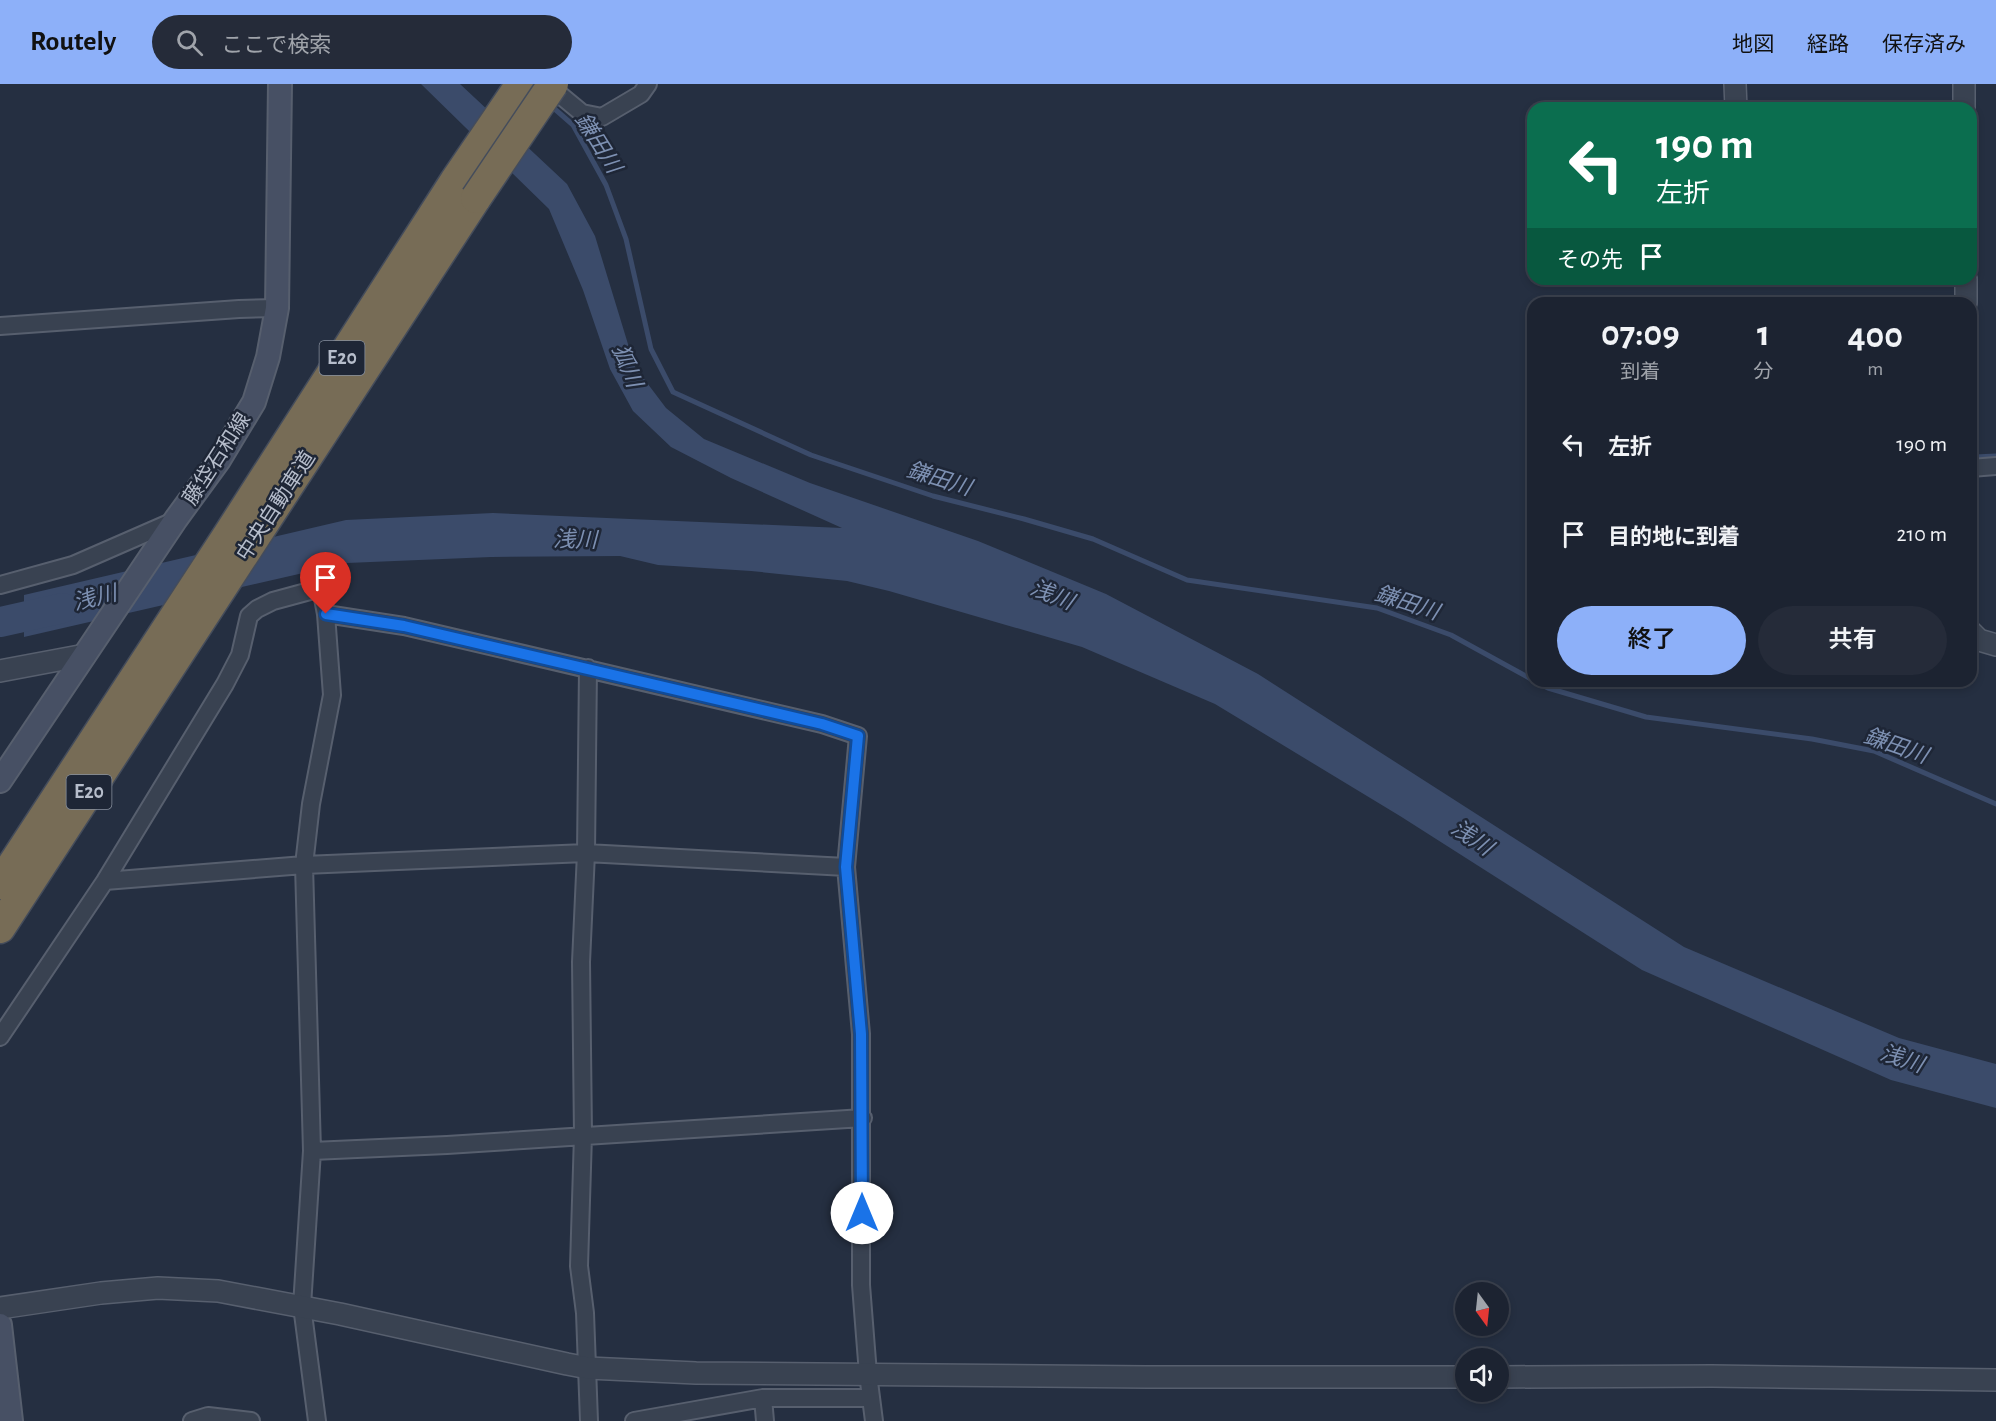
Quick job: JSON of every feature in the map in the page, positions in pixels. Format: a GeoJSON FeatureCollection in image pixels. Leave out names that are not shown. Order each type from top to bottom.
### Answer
{"type":"FeatureCollection","features":[{"type":"Feature","properties":{"kind":"highway","name":"中央自動車道"},"geometry":{"type":"LineString","coordinates":[[0,928],[262,527],[466,190],[521,84]]}},
{"type":"Feature","properties":{"kind":"highway","name":"中央自動車道"},"geometry":{"type":"LineString","coordinates":[[0,884],[228,535],[466,190],[553,84]]}},
{"type":"Feature","properties":{"kind":"main road","name":"藤垈石和線"},"geometry":{"type":"LineString","coordinates":[[0,781],[176,519],[219,460],[254,402],[268,357],[277,308],[280,84]]}},
{"type":"Feature","properties":{"kind":"main road"},"geometry":{"type":"LineString","coordinates":[[0,1325],[11,1421]]}},
{"type":"Feature","properties":{"kind":"street"},"geometry":{"type":"LineString","coordinates":[[547,84],[582,113],[602,117],[640,94],[648,84]]}},
{"type":"Feature","properties":{"kind":"street"},"geometry":{"type":"LineString","coordinates":[[1735,84],[1736,102]]}},
{"type":"Feature","properties":{"kind":"street"},"geometry":{"type":"LineString","coordinates":[[1964,84],[1964,102]]}},
{"type":"Feature","properties":{"kind":"street"},"geometry":{"type":"LineString","coordinates":[[0,326],[277,308]]}},
{"type":"Feature","properties":{"kind":"street"},"geometry":{"type":"LineString","coordinates":[[1977,468],[1996,466]]}},
{"type":"Feature","properties":{"kind":"street"},"geometry":{"type":"LineString","coordinates":[[0,585],[73,565],[176,519]]}},
{"type":"Feature","properties":{"kind":"street"},"geometry":{"type":"LineString","coordinates":[[0,1037],[105,881],[225,684],[240,655],[249,616],[273,601],[321,588],[326,614],[332,695],[311,804],[304,865],[312,1151],[302,1306],[317,1421]]}},
{"type":"Feature","properties":{"kind":"street"},"geometry":{"type":"LineString","coordinates":[[326,614],[404,626],[588,668],[822,724],[858,736],[846,867],[861,1034],[861,1285],[874,1421]]}},
{"type":"Feature","properties":{"kind":"street"},"geometry":{"type":"LineString","coordinates":[[1977,638],[1996,645]]}},
{"type":"Feature","properties":{"kind":"street"},"geometry":{"type":"LineString","coordinates":[[0,671],[85,655]]}},
{"type":"Feature","properties":{"kind":"street"},"geometry":{"type":"LineString","coordinates":[[588,668],[586,853],[581,962],[583,1135],[579,1266],[585,1312],[589,1421]]}},
{"type":"Feature","properties":{"kind":"street"},"geometry":{"type":"LineString","coordinates":[[105,881],[304,865],[586,853],[846,867]]}},
{"type":"Feature","properties":{"kind":"street"},"geometry":{"type":"LineString","coordinates":[[312,1151],[447,1145],[862,1118]]}},
{"type":"Feature","properties":{"kind":"street"},"geometry":{"type":"LineString","coordinates":[[0,1308],[101,1293],[158,1288],[218,1291],[302,1306],[588,1368],[696,1373],[1455,1377]]}},
{"type":"Feature","properties":{"kind":"street"},"geometry":{"type":"LineString","coordinates":[[1509,1377],[1712,1376],[1996,1380]]}},
{"type":"Feature","properties":{"kind":"street"},"geometry":{"type":"LineString","coordinates":[[634,1421],[763,1398],[871,1398]]}},
{"type":"Feature","properties":{"kind":"street"},"geometry":{"type":"LineString","coordinates":[[763,1398],[765,1421]]}},
{"type":"Feature","properties":{"kind":"street"},"geometry":{"type":"LineString","coordinates":[[192,1421],[208,1416],[250,1421]]}},
{"type":"Feature","properties":{"kind":"water","name":"狐川"},"geometry":{"type":"Polygon","coordinates":[[[421,84],[460,84],[567,184],[595,236],[635,367],[666,408],[704,439],[810,483],[978,541],[1106,594],[1258,674],[1684,947],[1899,1038],[1996,1064],[1996,1108],[1891,1080],[1642,970],[1400,816],[1215,704],[1082,647],[889,591],[847,581],[751,571],[658,565],[620,556],[491,557],[347,563],[24,637],[24,595],[346,520],[493,513],[842,528],[731,478],[671,447],[633,411],[610,369],[583,290],[549,209],[421,84]]]}},
{"type":"Feature","properties":{"kind":"waterway","name":"鎌田川"},"geometry":{"type":"LineString","coordinates":[[549,104],[573,125],[606,185],[626,239],[651,349],[673,392],[811,455],[933,496],[1093,539],[1187,580],[1377,608],[1451,635],[1527,677]]}},
{"type":"Feature","properties":{"kind":"waterway"},"geometry":{"type":"LineString","coordinates":[[1977,457],[1996,456]]}},
{"type":"Feature","properties":{"kind":"waterway","name":"浅川"},"geometry":{"type":"LineString","coordinates":[[0,622],[63,608]]}},
{"type":"Feature","properties":{"kind":"waterway","name":"鎌田川"},"geometry":{"type":"LineString","coordinates":[[1546,687],[1646,717],[1812,739],[1874,751],[1996,804]]}},
{"type":"Feature","properties":{"kind":"route"},"geometry":{"type":"LineString","coordinates":[[326,614],[404,626],[588,668],[822,724],[858,736],[846,867],[861,1034],[862,1213]]}}]}
